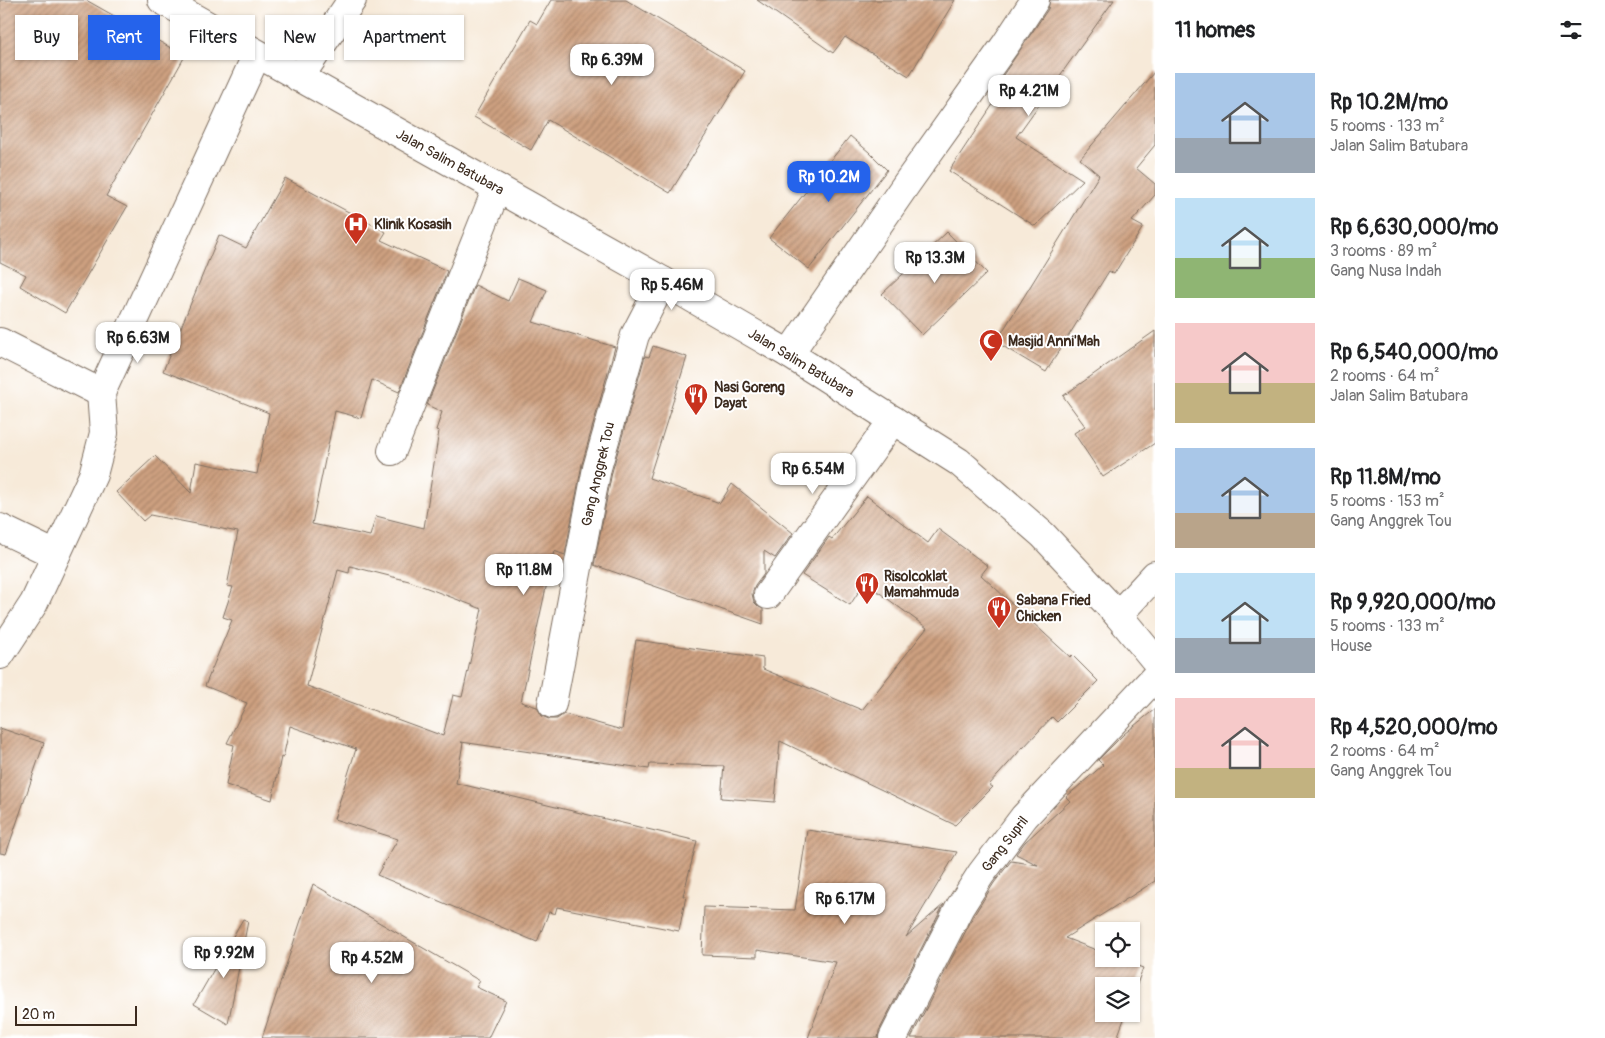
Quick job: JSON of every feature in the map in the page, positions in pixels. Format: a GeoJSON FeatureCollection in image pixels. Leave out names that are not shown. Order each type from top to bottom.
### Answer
{"type":"FeatureCollection","features":[{"type":"Feature","properties":{"kind":"street","name":"Jalan Salim Batubara"},"geometry":{"type":"LineString","coordinates":[[162,0],[663,281],[789,354],[959,462],[1043,535],[1118,615],[1155,660]]}},
{"type":"Feature","properties":{"kind":"street"},"geometry":{"type":"LineString","coordinates":[[299,78],[352,0]]}},
{"type":"Feature","properties":{"kind":"street"},"geometry":{"type":"LineString","coordinates":[[789,354],[1035,0]]}},
{"type":"Feature","properties":{"kind":"street"},"geometry":{"type":"LineString","coordinates":[[0,655],[34,602],[93,475],[104,432],[101,393],[257,54]]}},
{"type":"Feature","properties":{"kind":"street"},"geometry":{"type":"LineString","coordinates":[[392,451],[497,188]]}},
{"type":"Feature","properties":{"kind":"street","name":"Gang Anggrek Tou"},"geometry":{"type":"LineString","coordinates":[[552,704],[597,468],[635,335],[663,281]]}},
{"type":"Feature","properties":{"kind":"street"},"geometry":{"type":"LineString","coordinates":[[0,342],[101,393]]}},
{"type":"Feature","properties":{"kind":"street"},"geometry":{"type":"LineString","coordinates":[[768,595],[892,420]]}},
{"type":"Feature","properties":{"kind":"street"},"geometry":{"type":"LineString","coordinates":[[0,528],[56,555]]}},
{"type":"Feature","properties":{"kind":"street"},"geometry":{"type":"LineString","coordinates":[[1118,615],[1155,575]]}},
{"type":"Feature","properties":{"kind":"street","name":"Gang Supril"},"geometry":{"type":"LineString","coordinates":[[893,1038],[960,907],[981,874],[1024,817],[1155,677]]}},
{"type":"Feature","properties":{"kind":"building"},"geometry":{"type":"Polygon","coordinates":[[[0,0],[86,0],[113,15],[88,15],[88,60],[160,60],[160,42],[170,48],[170,60],[183,60],[106,196],[127,207],[65,313],[20,286],[26,275],[0,262],[0,0]]]}},
{"type":"Feature","properties":{"kind":"building"},"geometry":{"type":"Polygon","coordinates":[[[551,0],[626,0],[745,71],[670,193],[548,120],[531,150],[474,117],[530,20],[537,24],[551,0]]]}},
{"type":"Feature","properties":{"kind":"building"},"geometry":{"type":"Polygon","coordinates":[[[757,0],[955,0],[909,76],[845,37],[833,53],[757,0]]]}},
{"type":"Feature","properties":{"kind":"building"},"geometry":{"type":"Polygon","coordinates":[[[1050,0],[1114,0],[1016,137],[1083,180],[1035,226],[949,171],[1007,83],[1001,78],[1048,9],[1050,0]]]}},
{"type":"Feature","properties":{"kind":"building"},"geometry":{"type":"Polygon","coordinates":[[[1155,71],[1155,145],[1136,168],[1155,184],[1155,195],[1132,221],[1143,227],[1114,274],[1109,271],[1046,372],[996,342],[1099,175],[1080,159],[1155,71]]]}},
{"type":"Feature","properties":{"kind":"building"},"geometry":{"type":"Polygon","coordinates":[[[850,136],[887,170],[809,269],[769,238],[850,136]]]}},
{"type":"Feature","properties":{"kind":"building"},"geometry":{"type":"Polygon","coordinates":[[[285,178],[386,232],[381,240],[447,271],[399,392],[372,380],[361,418],[335,411],[312,524],[370,536],[376,516],[424,528],[439,431],[436,430],[442,412],[427,405],[475,285],[508,301],[518,278],[547,290],[533,322],[615,347],[582,464],[565,555],[554,551],[521,702],[537,707],[542,716],[549,719],[557,719],[564,714],[622,730],[636,640],[763,658],[763,669],[862,710],[927,628],[865,582],[850,605],[802,575],[829,537],[832,539],[867,496],[928,543],[938,529],[988,566],[981,575],[1070,657],[1072,655],[1098,681],[1057,722],[1052,717],[1022,747],[989,785],[993,787],[955,825],[780,741],[775,802],[721,798],[724,766],[650,764],[649,769],[461,742],[463,743],[456,783],[697,841],[683,896],[686,896],[679,931],[557,907],[555,914],[549,912],[537,942],[377,875],[398,839],[334,819],[356,749],[290,726],[272,800],[226,785],[234,745],[227,743],[247,703],[205,686],[232,620],[223,617],[233,587],[227,586],[238,532],[150,515],[143,521],[116,492],[155,456],[191,493],[196,462],[257,474],[269,413],[163,371],[219,235],[246,248],[285,178]],[[350,566],[349,573],[338,570],[307,686],[443,736],[453,695],[462,697],[482,609],[409,581],[350,566]]]}},
{"type":"Feature","properties":{"kind":"building"},"geometry":{"type":"Polygon","coordinates":[[[947,232],[987,273],[922,335],[882,294],[947,232]]]}},
{"type":"Feature","properties":{"kind":"building"},"geometry":{"type":"Polygon","coordinates":[[[1155,331],[1155,443],[1103,477],[1074,433],[1085,426],[1063,396],[1155,331]]]}},
{"type":"Feature","properties":{"kind":"building"},"geometry":{"type":"Polygon","coordinates":[[[653,346],[687,357],[649,478],[720,503],[732,484],[793,533],[775,558],[764,551],[764,574],[755,586],[752,594],[754,602],[763,609],[763,624],[594,565],[612,472],[645,356],[649,357],[653,346]]]}},
{"type":"Feature","properties":{"kind":"building"},"geometry":{"type":"Polygon","coordinates":[[[1155,709],[1155,881],[1065,938],[1095,950],[1095,967],[1143,968],[1140,977],[1095,977],[1095,1022],[1123,1022],[1117,1038],[911,1038],[974,915],[994,883],[1011,861],[1038,865],[1016,854],[1025,842],[1070,801],[1066,797],[1103,765],[1098,760],[1124,734],[1155,709]]]}},
{"type":"Feature","properties":{"kind":"building"},"geometry":{"type":"Polygon","coordinates":[[[0,728],[44,743],[6,854],[0,853],[0,728]]]}},
{"type":"Feature","properties":{"kind":"building"},"geometry":{"type":"Polygon","coordinates":[[[807,830],[957,852],[906,937],[944,904],[879,1031],[878,1038],[808,1038],[836,962],[757,950],[757,957],[702,955],[704,907],[795,910],[807,830]]]}},
{"type":"Feature","properties":{"kind":"building"},"geometry":{"type":"Polygon","coordinates":[[[313,884],[480,981],[476,987],[506,1001],[488,1038],[262,1038],[313,884]]]}},
{"type":"Feature","properties":{"kind":"building"},"geometry":{"type":"Polygon","coordinates":[[[243,919],[248,921],[228,1024],[194,1004],[243,919]]]}},
{"type":"Feature","properties":{"kind":"place","name":"Klinik Kosasih"},"geometry":{"type":"Point","coordinates":[356,245]}},
{"type":"Feature","properties":{"kind":"place","name":"Masjid Anni'Mah"},"geometry":{"type":"Point","coordinates":[991,362]}},
{"type":"Feature","properties":{"kind":"place","name":"Nasi Goreng Dayat"},"geometry":{"type":"Point","coordinates":[696,416]}},
{"type":"Feature","properties":{"kind":"place","name":"Risolcoklat Mamahmuda"},"geometry":{"type":"Point","coordinates":[867,605]}},
{"type":"Feature","properties":{"kind":"place","name":"Sabana Fried Chicken"},"geometry":{"type":"Point","coordinates":[999,629]}}]}
